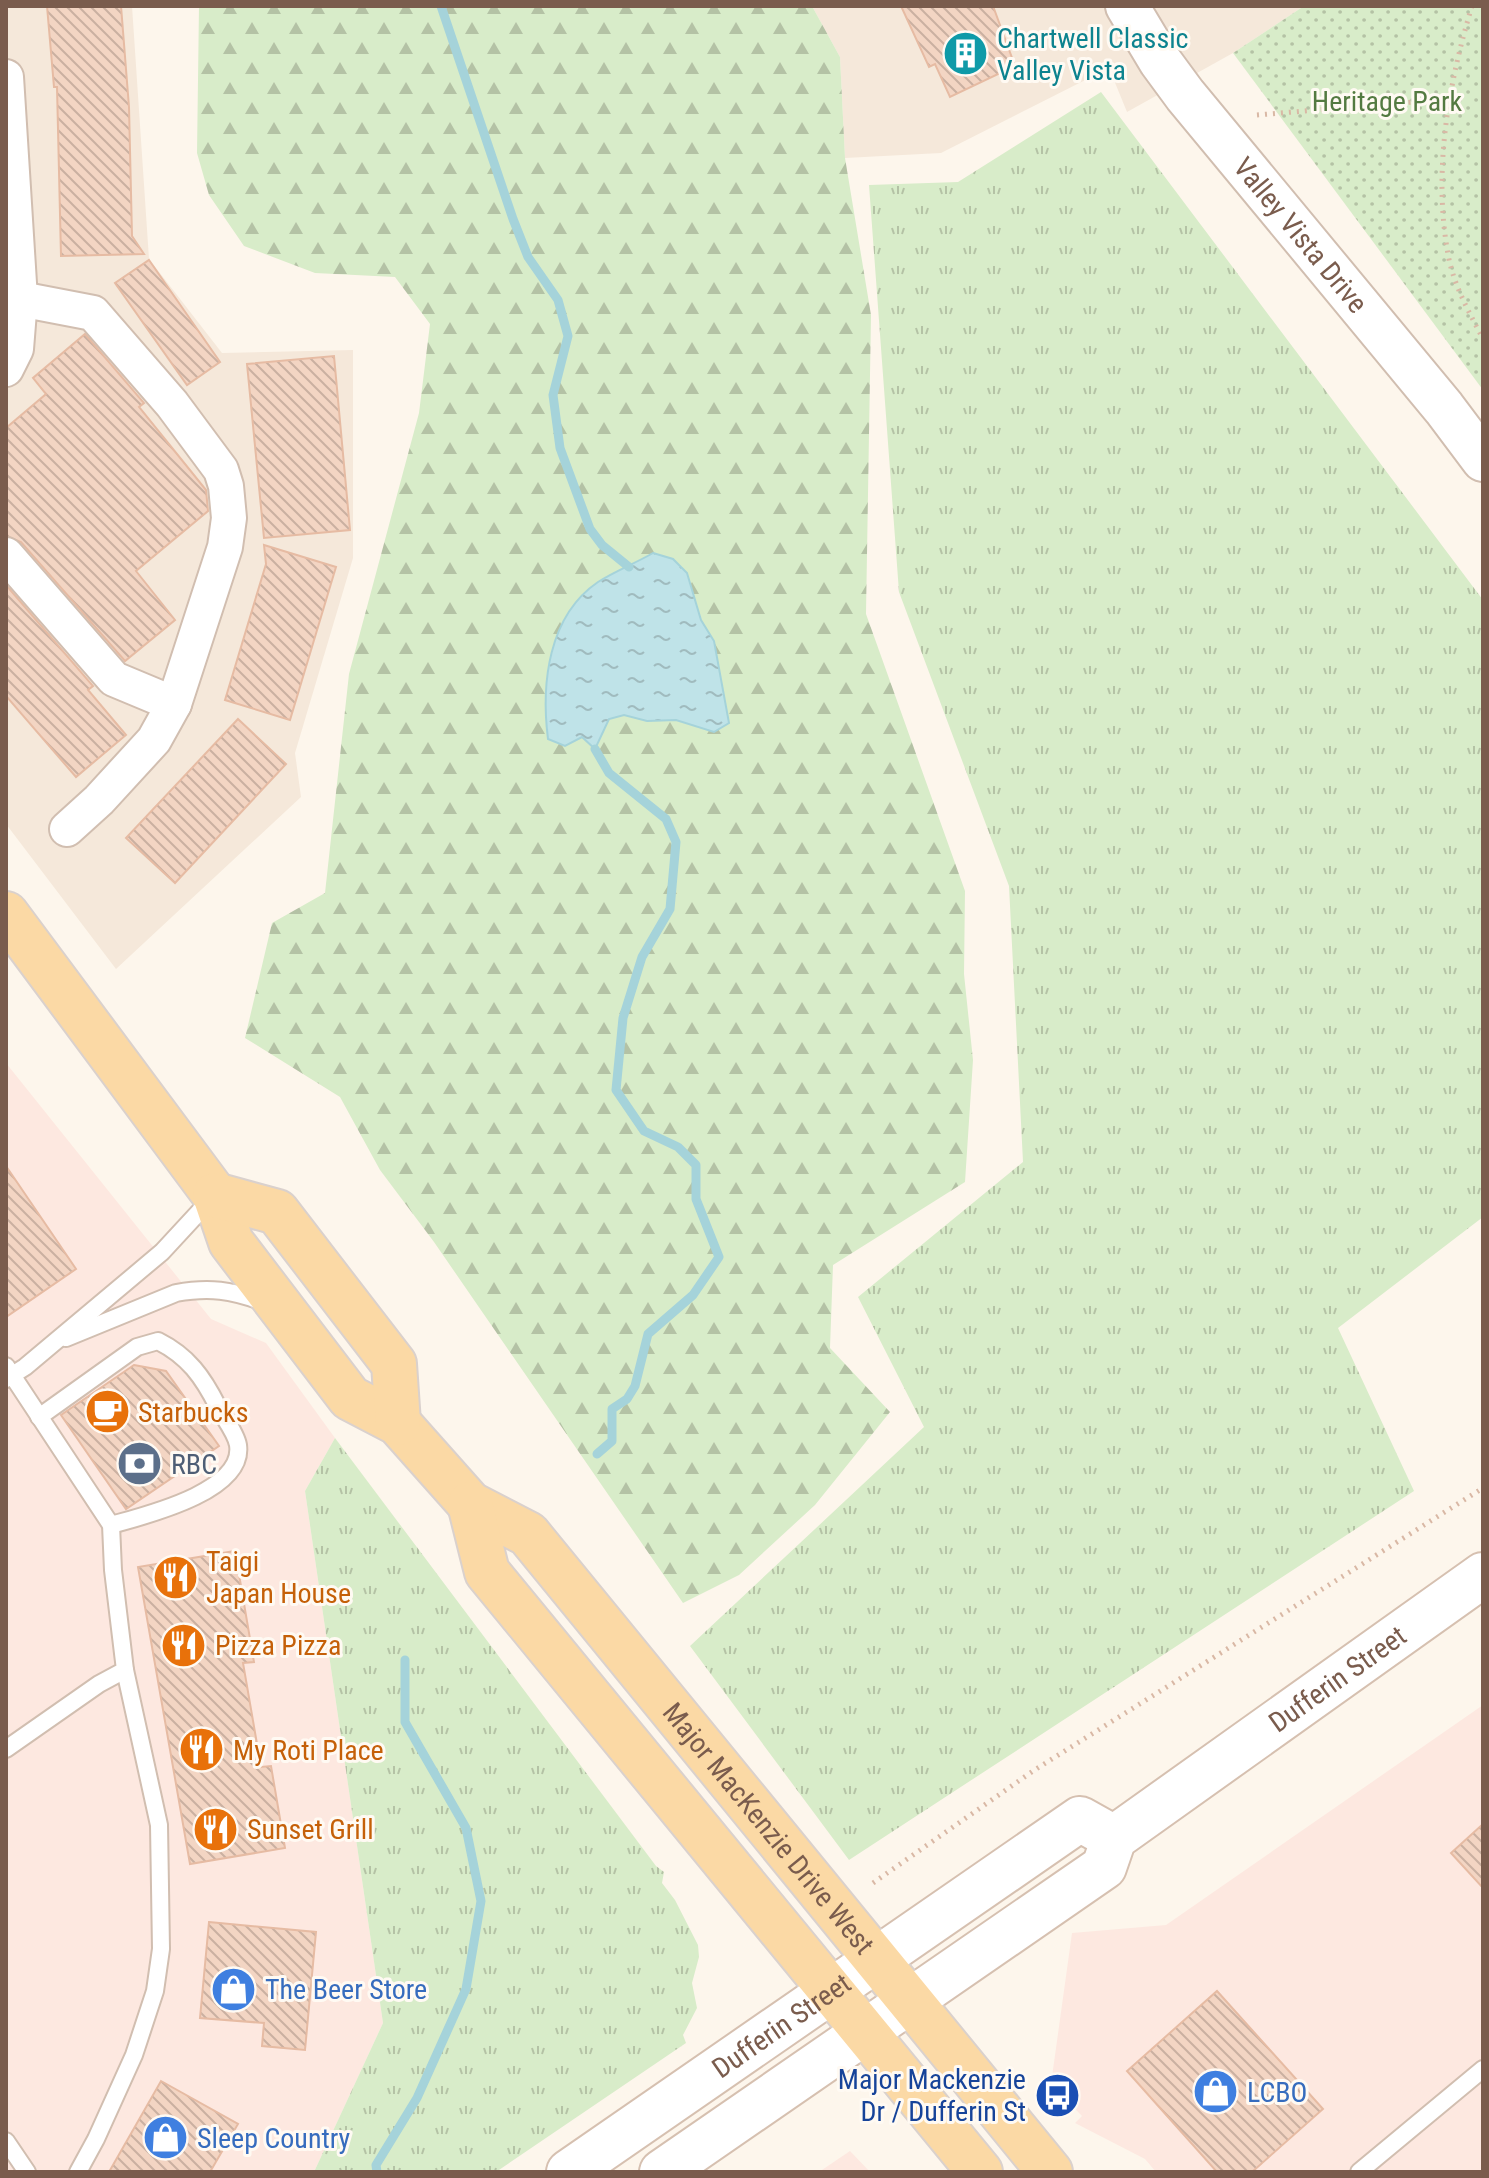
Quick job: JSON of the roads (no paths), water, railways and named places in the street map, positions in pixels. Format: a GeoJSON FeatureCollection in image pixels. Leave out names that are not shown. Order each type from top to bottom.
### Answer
{"type":"FeatureCollection","features":[{"type":"Feature","properties":{"kind":"main road","name":"Major MacKenzie Drive West"},"geometry":{"type":"LineString","coordinates":[[6,914],[215,1195],[231,1242],[350,1398],[398,1423],[470,1504],[528,1534],[1050,2172]]}},
{"type":"Feature","properties":{"kind":"main road"},"geometry":{"type":"LineString","coordinates":[[215,1195],[277,1212],[394,1364],[398,1423]]}},
{"type":"Feature","properties":{"kind":"main road","name":"Major MacKenzie Drive West"},"geometry":{"type":"LineString","coordinates":[[470,1504],[487,1572],[980,2172]]}},
{"type":"Feature","properties":{"kind":"main road","name":"Dufferin Street"},"geometry":{"type":"LineString","coordinates":[[662,2172],[1104,1867],[1114,1838],[1483,1575]]}},
{"type":"Feature","properties":{"kind":"main road","name":"Dufferin Street"},"geometry":{"type":"LineString","coordinates":[[569,2172],[1080,1819],[1114,1838]]}},
{"type":"Feature","properties":{"kind":"street","name":"Valley Vista Drive"},"geometry":{"type":"LineString","coordinates":[[1127,6],[1185,95],[1444,408],[1483,460]]}},
{"type":"Feature","properties":{"kind":"street"},"geometry":{"type":"LineString","coordinates":[[6,77],[20,299],[16,349],[6,369]]}},
{"type":"Feature","properties":{"kind":"street"},"geometry":{"type":"LineString","coordinates":[[20,299],[93,313],[172,404],[221,470],[226,486],[228,536],[174,704],[154,740],[99,800],[67,829]]}},
{"type":"Feature","properties":{"kind":"street"},"geometry":{"type":"LineString","coordinates":[[6,555],[114,679],[174,704]]}},
{"type":"Feature","properties":{"kind":"lane"},"geometry":{"type":"LineString","coordinates":[[78,2172],[134,2055],[155,1991],[161,1949],[159,1825],[125,1670],[111,1525],[8,1373],[49,1344],[162,1252],[215,1195]]}},
{"type":"Feature","properties":{"kind":"lane"},"geometry":{"type":"LineString","coordinates":[[49,1344],[176,1293],[191,1290],[234,1290],[282,1309]]}},
{"type":"Feature","properties":{"kind":"lane"},"geometry":{"type":"LineString","coordinates":[[39,1417],[137,1347],[158,1341],[178,1351],[203,1378],[238,1445],[235,1462],[220,1482],[198,1495],[111,1525]]}},
{"type":"Feature","properties":{"kind":"lane"},"geometry":{"type":"LineString","coordinates":[[6,1749],[99,1684],[125,1670]]}},
{"type":"Feature","properties":{"kind":"lane"},"geometry":{"type":"LineString","coordinates":[[1359,2172],[1483,2069]]}},
{"type":"Feature","properties":{"kind":"lane"},"geometry":{"type":"LineString","coordinates":[[6,2141],[27,2172]]}},
{"type":"Feature","properties":{"kind":"water"},"geometry":{"type":"Polygon","coordinates":[[[653,553],[673,559],[687,573],[701,620],[714,641],[729,723],[714,732],[676,720],[647,721],[624,715],[609,719],[595,749],[582,737],[565,746],[548,739],[548,674],[558,632],[568,613],[581,596],[598,582],[653,553]]]}},
{"type":"Feature","properties":{"kind":"waterway"},"geometry":{"type":"LineString","coordinates":[[441,6],[513,219],[528,257],[558,300],[568,336],[553,395],[560,448],[590,529],[602,545],[629,567]]}},
{"type":"Feature","properties":{"kind":"waterway"},"geometry":{"type":"LineString","coordinates":[[595,749],[609,773],[666,819],[676,842],[670,909],[642,957],[623,1018],[616,1090],[644,1131],[678,1147],[696,1165],[696,1199],[719,1257],[693,1295],[648,1334],[635,1386],[627,1399],[612,1409],[612,1441],[597,1454]]}},
{"type":"Feature","properties":{"kind":"waterway"},"geometry":{"type":"LineString","coordinates":[[377,2172],[376,2165],[417,2098],[466,1989],[481,1901],[466,1828],[405,1722],[405,1660]]}},
{"type":"Feature","properties":{"kind":"place","name":"Chartwell Classic Valley Vista"},"geometry":{"type":"Point","coordinates":[966,54]}},
{"type":"Feature","properties":{"kind":"place","name":"Starbucks"},"geometry":{"type":"Point","coordinates":[107,1412]}},
{"type":"Feature","properties":{"kind":"place","name":"RBC"},"geometry":{"type":"Point","coordinates":[140,1464]}},
{"type":"Feature","properties":{"kind":"place","name":"Taigi Japan House"},"geometry":{"type":"Point","coordinates":[175,1577]}},
{"type":"Feature","properties":{"kind":"place","name":"Pizza Pizza"},"geometry":{"type":"Point","coordinates":[184,1645]}},
{"type":"Feature","properties":{"kind":"place","name":"My Roti Place"},"geometry":{"type":"Point","coordinates":[202,1750]}},
{"type":"Feature","properties":{"kind":"place","name":"Sunset Grill"},"geometry":{"type":"Point","coordinates":[216,1829]}},
{"type":"Feature","properties":{"kind":"place","name":"The Beer Store"},"geometry":{"type":"Point","coordinates":[234,1989]}},
{"type":"Feature","properties":{"kind":"place","name":"LCBO"},"geometry":{"type":"Point","coordinates":[1216,2092]}},
{"type":"Feature","properties":{"kind":"place","name":"Major Mackenzie Dr / Dufferin St"},"geometry":{"type":"Point","coordinates":[1057,2095]}},
{"type":"Feature","properties":{"kind":"place","name":"Sleep Country"},"geometry":{"type":"Point","coordinates":[166,2138]}},
{"type":"Feature","properties":{"kind":"park label","name":"Heritage Park"},"geometry":{"type":"Point","coordinates":[1387,101]}}]}
